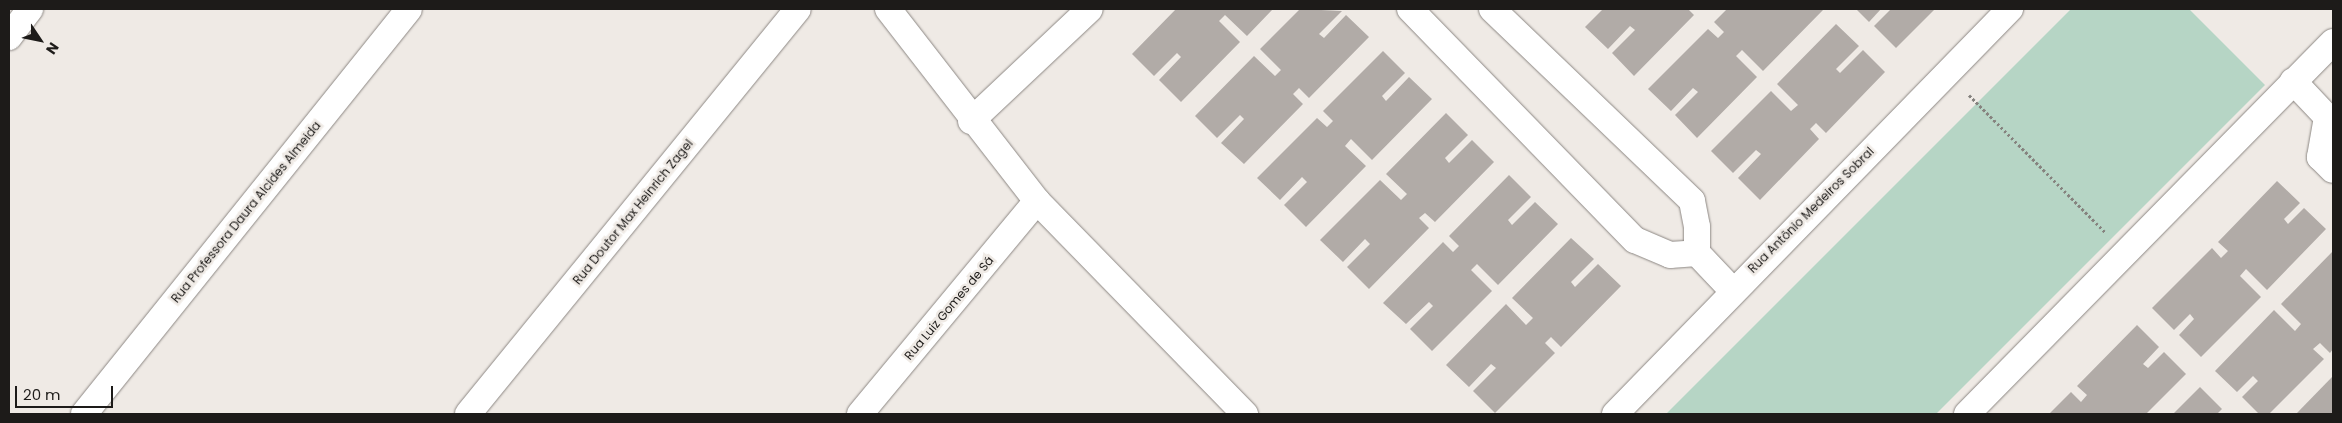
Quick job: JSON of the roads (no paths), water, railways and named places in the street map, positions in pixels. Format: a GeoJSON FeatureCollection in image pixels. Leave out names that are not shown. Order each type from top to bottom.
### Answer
{"type":"FeatureCollection","features":[{"type":"Feature","properties":{"kind":"street"},"geometry":{"type":"LineString","coordinates":[[9,37],[30,9]]}},
{"type":"Feature","properties":{"kind":"street","name":"Rua Doutor Max Heinrich Zagel"},"geometry":{"type":"LineString","coordinates":[[468,414],[798,9]]}},
{"type":"Feature","properties":{"kind":"street"},"geometry":{"type":"LineString","coordinates":[[888,9],[972,121],[1037,201],[1231,409]]}},
{"type":"Feature","properties":{"kind":"street"},"geometry":{"type":"LineString","coordinates":[[972,121],[1090,9]]}},
{"type":"Feature","properties":{"kind":"street"},"geometry":{"type":"LineString","coordinates":[[1410,9],[1636,240],[1670,255],[1697,254]]}},
{"type":"Feature","properties":{"kind":"street"},"geometry":{"type":"LineString","coordinates":[[1492,9],[1692,201],[1697,226],[1697,254],[1732,290]]}},
{"type":"Feature","properties":{"kind":"street","name":"Rua Antônio Medeiros Sobral"},"geometry":{"type":"LineString","coordinates":[[1615,414],[1732,290],[2010,9]]}},
{"type":"Feature","properties":{"kind":"street","name":"Rua Professora Daura Alcides Almeida"},"geometry":{"type":"LineString","coordinates":[[84,414],[397,13]]}},
{"type":"Feature","properties":{"kind":"street"},"geometry":{"type":"LineString","coordinates":[[1967,414],[2333,42]]}},
{"type":"Feature","properties":{"kind":"street"},"geometry":{"type":"LineString","coordinates":[[2293,81],[2330,117],[2320,157],[2333,170]]}},
{"type":"Feature","properties":{"kind":"street","name":"Rua Luiz Gomes de Sá"},"geometry":{"type":"LineString","coordinates":[[860,414],[1037,201]]}}]}
